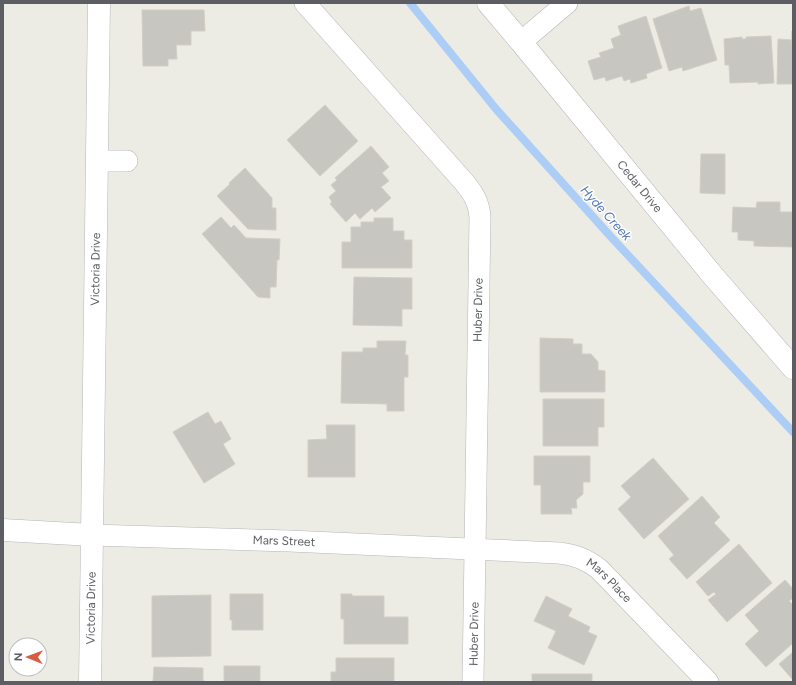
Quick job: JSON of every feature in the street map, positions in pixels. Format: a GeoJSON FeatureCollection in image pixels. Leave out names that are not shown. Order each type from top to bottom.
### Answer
{"type":"FeatureCollection","features":[{"type":"Feature","properties":{"kind":"street","name":"Victoria Drive"},"geometry":{"type":"LineString","coordinates":[[90,682],[100,3]]}},
{"type":"Feature","properties":{"kind":"street","name":"Huber Drive"},"geometry":{"type":"LineString","coordinates":[[304,3],[464,182],[472,192],[478,204],[480,217],[473,682]]}},
{"type":"Feature","properties":{"kind":"street","name":"Cedar Drive"},"geometry":{"type":"LineString","coordinates":[[488,3],[522,42],[714,277],[793,368]]}},
{"type":"Feature","properties":{"kind":"street"},"geometry":{"type":"LineString","coordinates":[[522,42],[567,3]]}},
{"type":"Feature","properties":{"kind":"street"},"geometry":{"type":"LineString","coordinates":[[97,161],[127,161]]}},
{"type":"Feature","properties":{"kind":"street"},"geometry":{"type":"LineString","coordinates":[[3,530],[92,535]]}},
{"type":"Feature","properties":{"kind":"street","name":"Mars Street"},"geometry":{"type":"LineString","coordinates":[[92,535],[281,541],[475,550]]}},
{"type":"Feature","properties":{"kind":"street","name":"Mars Place"},"geometry":{"type":"LineString","coordinates":[[475,550],[559,553],[584,558],[599,569],[708,682]]}},
{"type":"Feature","properties":{"kind":"building"},"geometry":{"type":"Polygon","coordinates":[[[689,6],[690,11],[701,8],[717,60],[683,71],[682,67],[669,71],[653,19],[689,6]]]}},
{"type":"Feature","properties":{"kind":"building"},"geometry":{"type":"Polygon","coordinates":[[[142,10],[204,10],[205,31],[191,31],[191,45],[176,45],[177,59],[168,59],[168,66],[143,66],[142,10]]]}},
{"type":"Feature","properties":{"kind":"building"},"geometry":{"type":"Polygon","coordinates":[[[646,16],[662,68],[646,74],[647,78],[631,83],[630,79],[624,81],[622,76],[606,81],[605,77],[594,80],[588,61],[601,57],[599,53],[614,48],[611,39],[621,35],[618,26],[646,16]]]}},
{"type":"Feature","properties":{"kind":"building"},"geometry":{"type":"Polygon","coordinates":[[[792,31],[793,84],[777,84],[778,39],[792,40],[792,31]]]}},
{"type":"Feature","properties":{"kind":"building"},"geometry":{"type":"Polygon","coordinates":[[[771,36],[774,83],[730,83],[729,65],[725,65],[724,39],[742,37],[742,39],[746,39],[746,37],[771,36]]]}},
{"type":"Feature","properties":{"kind":"building"},"geometry":{"type":"Polygon","coordinates":[[[325,105],[358,141],[320,176],[287,140],[325,105]]]}},
{"type":"Feature","properties":{"kind":"building"},"geometry":{"type":"Polygon","coordinates":[[[371,146],[389,167],[382,173],[389,181],[381,187],[391,198],[375,212],[372,208],[360,219],[355,213],[346,222],[330,204],[332,202],[329,197],[336,191],[331,185],[337,180],[335,178],[371,146]]]}},
{"type":"Feature","properties":{"kind":"building"},"geometry":{"type":"Polygon","coordinates":[[[701,154],[725,154],[725,194],[700,193],[701,154]]]}},
{"type":"Feature","properties":{"kind":"building"},"geometry":{"type":"Polygon","coordinates":[[[245,168],[272,198],[272,208],[276,208],[276,230],[248,229],[217,196],[245,168]]]}},
{"type":"Feature","properties":{"kind":"building"},"geometry":{"type":"Polygon","coordinates":[[[757,202],[780,202],[780,212],[793,212],[793,247],[754,246],[754,241],[738,240],[738,232],[732,232],[733,207],[756,208],[757,202]]]}},
{"type":"Feature","properties":{"kind":"building"},"geometry":{"type":"Polygon","coordinates":[[[221,217],[231,228],[234,225],[246,238],[280,239],[279,260],[277,260],[276,287],[270,287],[270,298],[258,297],[202,234],[221,217]]]}},
{"type":"Feature","properties":{"kind":"building"},"geometry":{"type":"Polygon","coordinates":[[[374,218],[393,218],[393,231],[404,231],[404,240],[412,240],[412,268],[342,268],[342,242],[351,242],[351,227],[361,227],[361,222],[374,222],[374,218]]]}},
{"type":"Feature","properties":{"kind":"building"},"geometry":{"type":"Polygon","coordinates":[[[354,277],[412,278],[412,309],[402,309],[402,326],[353,325],[354,277]]]}},
{"type":"Feature","properties":{"kind":"building"},"geometry":{"type":"Polygon","coordinates":[[[540,338],[573,339],[573,344],[582,344],[582,354],[591,354],[598,362],[598,370],[605,371],[605,392],[540,392],[540,338]]]}},
{"type":"Feature","properties":{"kind":"building"},"geometry":{"type":"Polygon","coordinates":[[[377,341],[406,341],[405,355],[408,355],[408,377],[404,377],[404,411],[387,411],[387,404],[341,403],[342,352],[363,352],[363,348],[377,348],[377,341]]]}},
{"type":"Feature","properties":{"kind":"building"},"geometry":{"type":"Polygon","coordinates":[[[543,399],[604,399],[604,427],[598,427],[598,446],[543,446],[543,399]]]}},
{"type":"Feature","properties":{"kind":"building"},"geometry":{"type":"Polygon","coordinates":[[[208,412],[215,424],[221,421],[231,439],[223,444],[235,464],[204,483],[173,432],[208,412]]]}},
{"type":"Feature","properties":{"kind":"building"},"geometry":{"type":"Polygon","coordinates":[[[326,425],[355,425],[355,477],[308,477],[308,440],[327,439],[326,425]]]}},
{"type":"Feature","properties":{"kind":"building"},"geometry":{"type":"Polygon","coordinates":[[[534,456],[590,456],[590,482],[583,482],[583,494],[576,500],[577,508],[571,508],[572,514],[541,514],[541,485],[534,485],[534,456]]]}},
{"type":"Feature","properties":{"kind":"building"},"geometry":{"type":"Polygon","coordinates":[[[653,458],[689,499],[644,539],[618,509],[631,497],[621,486],[653,458]]]}},
{"type":"Feature","properties":{"kind":"building"},"geometry":{"type":"Polygon","coordinates":[[[702,496],[720,517],[714,523],[730,540],[687,579],[669,559],[674,555],[658,536],[702,496]]]}},
{"type":"Feature","properties":{"kind":"building"},"geometry":{"type":"Polygon","coordinates":[[[739,544],[772,583],[727,622],[708,600],[716,594],[714,592],[708,596],[696,582],[739,544]]]}},
{"type":"Feature","properties":{"kind":"building"},"geometry":{"type":"Polygon","coordinates":[[[785,580],[793,589],[793,598],[789,601],[793,605],[793,643],[766,667],[745,644],[759,631],[745,615],[785,580]]]}},
{"type":"Feature","properties":{"kind":"building"},"geometry":{"type":"Polygon","coordinates":[[[230,594],[263,594],[263,630],[232,630],[232,620],[230,620],[230,594]]]}},
{"type":"Feature","properties":{"kind":"building"},"geometry":{"type":"Polygon","coordinates":[[[341,594],[352,594],[352,596],[384,596],[384,617],[408,617],[408,644],[344,644],[344,619],[341,619],[341,594]]]}},
{"type":"Feature","properties":{"kind":"building"},"geometry":{"type":"Polygon","coordinates":[[[211,595],[211,656],[152,657],[152,596],[211,595]]]}},
{"type":"Feature","properties":{"kind":"building"},"geometry":{"type":"Polygon","coordinates":[[[546,596],[572,609],[568,616],[590,627],[588,632],[597,636],[584,665],[548,648],[556,631],[534,621],[546,596]]]}},
{"type":"Feature","properties":{"kind":"building"},"geometry":{"type":"Polygon","coordinates":[[[793,652],[793,680],[779,664],[793,652]]]}},
{"type":"Feature","properties":{"kind":"building"},"geometry":{"type":"Polygon","coordinates":[[[336,658],[394,658],[394,682],[331,682],[331,672],[336,672],[336,658]]]}},
{"type":"Feature","properties":{"kind":"building"},"geometry":{"type":"Polygon","coordinates":[[[224,666],[260,666],[260,682],[224,682],[224,666]]]}},
{"type":"Feature","properties":{"kind":"building"},"geometry":{"type":"Polygon","coordinates":[[[154,667],[203,668],[203,681],[205,682],[151,682],[153,681],[154,667]]]}},
{"type":"Feature","properties":{"kind":"building"},"geometry":{"type":"Polygon","coordinates":[[[532,674],[592,674],[592,682],[532,682],[532,674]]]}},
{"type":"Feature","properties":{"kind":"waterway","name":"Hyde Creek"},"geometry":{"type":"LineString","coordinates":[[410,3],[496,109],[612,238],[793,432]]}}]}
